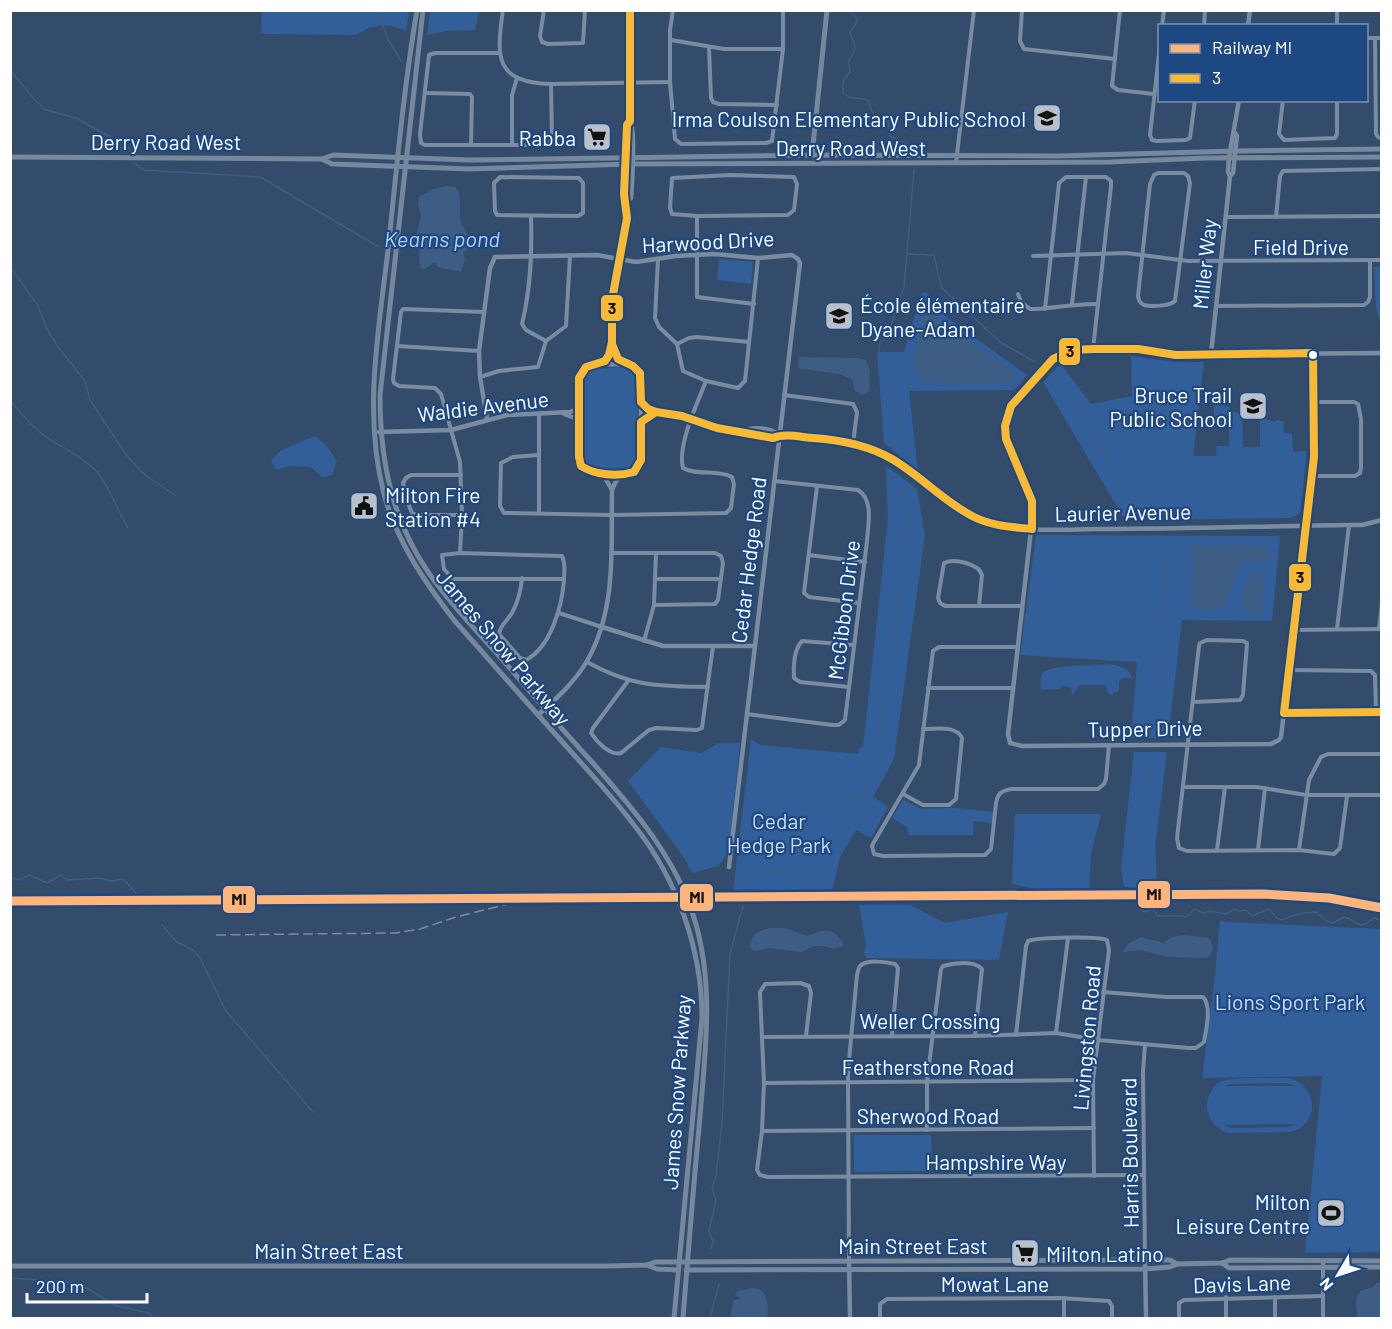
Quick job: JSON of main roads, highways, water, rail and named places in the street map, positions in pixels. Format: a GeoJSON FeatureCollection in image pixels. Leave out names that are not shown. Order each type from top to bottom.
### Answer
{"type":"FeatureCollection","features":[{"type":"Feature","properties":{"kind":"main road","name":"James Snow Parkway"},"geometry":{"type":"LineString","coordinates":[[417,10],[408,60],[379,326],[373,411],[377,432],[395,507],[404,530],[429,573],[459,612],[647,828],[682,888],[699,934],[706,967],[708,1001],[683,1318]]}},
{"type":"Feature","properties":{"kind":"main road","name":"James Snow Parkway"},"geometry":{"type":"LineString","coordinates":[[423,10],[377,432],[384,495],[400,539],[415,566],[454,620],[640,833],[669,880],[694,947],[702,995],[702,1018],[674,1318]]}},
{"type":"Feature","properties":{"kind":"main road"},"geometry":{"type":"LineString","coordinates":[[812,155],[827,10]]}},
{"type":"Feature","properties":{"kind":"main road","name":"Derry Road West"},"geometry":{"type":"LineString","coordinates":[[10,157],[322,159],[333,155],[470,160],[812,155],[1057,156],[1382,149]]}},
{"type":"Feature","properties":{"kind":"main road","name":"Derry Road West"},"geometry":{"type":"LineString","coordinates":[[322,159],[332,164],[470,169],[632,164],[1110,162],[1232,158],[1382,158]]}},
{"type":"Feature","properties":{"kind":"main road","name":"Main Street East"},"geometry":{"type":"LineString","coordinates":[[10,1266],[647,1265],[655,1262],[1145,1260],[1170,1260],[1178,1264]]}},
{"type":"Feature","properties":{"kind":"main road","name":"Main Street East"},"geometry":{"type":"LineString","coordinates":[[686,1270],[1145,1269],[1170,1268],[1178,1264],[1222,1263],[1229,1268],[1382,1261]]}},
{"type":"Feature","properties":{"kind":"main road","name":"Main Street East"},"geometry":{"type":"LineString","coordinates":[[1323,1264],[1382,1267]]}},
{"type":"Feature","properties":{"kind":"main road","name":"Main Street East"},"geometry":{"type":"LineString","coordinates":[[647,1265],[677,1272]]}},
{"type":"Feature","properties":{"kind":"water","name":"Kearns pond"},"geometry":{"type":"Polygon","coordinates":[[[456,187],[458,191],[461,221],[471,247],[463,253],[465,259],[461,272],[438,267],[435,262],[424,270],[420,267],[419,247],[415,239],[421,217],[419,197],[433,189],[456,187]]]}},
{"type":"Feature","properties":{"kind":"water"},"geometry":{"type":"Polygon","coordinates":[[[931,313],[944,325],[1009,368],[1015,375],[1015,379],[999,383],[921,381],[917,374],[916,350],[922,319],[931,313]]]}},
{"type":"Feature","properties":{"kind":"water"},"geometry":{"type":"Polygon","coordinates":[[[799,357],[866,360],[870,371],[869,391],[863,395],[855,391],[852,379],[839,374],[798,368],[799,357]]]}},
{"type":"Feature","properties":{"kind":"water"},"geometry":{"type":"Polygon","coordinates":[[[1198,545],[1257,546],[1271,551],[1271,556],[1263,563],[1249,561],[1240,567],[1224,608],[1202,610],[1191,605],[1190,601],[1194,574],[1188,549],[1198,545]]]}},
{"type":"Feature","properties":{"kind":"water"},"geometry":{"type":"Polygon","coordinates":[[[1256,571],[1260,572],[1264,588],[1262,616],[1259,617],[1246,610],[1242,602],[1245,587],[1256,571]]]}},
{"type":"Feature","properties":{"kind":"water"},"geometry":{"type":"Polygon","coordinates":[[[770,928],[784,928],[807,936],[828,931],[836,935],[844,945],[835,949],[814,946],[801,952],[770,948],[754,951],[750,947],[754,936],[770,928]]]}},
{"type":"Feature","properties":{"kind":"water"},"geometry":{"type":"Polygon","coordinates":[[[1186,935],[1209,938],[1213,947],[1211,955],[1207,958],[1168,957],[1140,950],[1123,952],[1128,944],[1141,937],[1164,943],[1171,938],[1186,935]]]}},
{"type":"Feature","properties":{"kind":"water"},"geometry":{"type":"Polygon","coordinates":[[[1381,1283],[1381,1318],[1357,1318],[1356,1300],[1360,1291],[1373,1287],[1381,1283]]]}},
{"type":"Feature","properties":{"kind":"water"},"geometry":{"type":"Polygon","coordinates":[[[752,1288],[764,1293],[768,1306],[767,1318],[730,1318],[734,1300],[740,1299],[735,1296],[737,1291],[752,1288]]]}},
{"type":"Feature","properties":{"kind":"waterway"},"geometry":{"type":"LineString","coordinates":[[377,10],[388,39],[401,61]]}},
{"type":"Feature","properties":{"kind":"waterway"},"geometry":{"type":"LineString","coordinates":[[848,10],[857,21],[850,33],[855,48],[848,62],[850,72],[843,82],[843,93],[849,97],[868,100],[874,116],[888,120],[890,136],[914,149]]}},
{"type":"Feature","properties":{"kind":"waterway"},"geometry":{"type":"LineString","coordinates":[[10,70],[46,110],[76,118],[112,138],[124,152]]}},
{"type":"Feature","properties":{"kind":"waterway"},"geometry":{"type":"LineString","coordinates":[[134,163],[143,170],[260,177],[379,247]]}},
{"type":"Feature","properties":{"kind":"waterway"},"geometry":{"type":"LineString","coordinates":[[899,447],[892,378],[879,351],[880,343],[887,337],[904,287],[914,170]]}},
{"type":"Feature","properties":{"kind":"waterway"},"geometry":{"type":"LineString","coordinates":[[908,254],[934,255],[941,287],[1000,342],[1035,362]]}},
{"type":"Feature","properties":{"kind":"waterway"},"geometry":{"type":"LineString","coordinates":[[10,267],[37,304],[48,331],[59,348],[85,381],[90,400],[127,456],[145,475],[176,496]]}},
{"type":"Feature","properties":{"kind":"waterway"},"geometry":{"type":"LineString","coordinates":[[1051,374],[1077,405],[1079,419],[1129,487],[1142,517]]}},
{"type":"Feature","properties":{"kind":"waterway"},"geometry":{"type":"LineString","coordinates":[[10,400],[38,430],[84,460],[96,471],[106,484],[128,528]]}},
{"type":"Feature","properties":{"kind":"waterway"},"geometry":{"type":"LineString","coordinates":[[745,890],[749,872],[756,868],[773,874],[790,869],[806,874],[812,872],[819,859],[829,850],[833,828],[839,821],[844,808],[865,795],[866,777],[885,756],[879,731],[884,718],[881,705],[892,692],[886,675],[896,657],[892,633],[898,626],[902,613],[899,607],[907,521],[903,487]]}},
{"type":"Feature","properties":{"kind":"waterway"},"geometry":{"type":"LineString","coordinates":[[1152,537],[1168,567],[1182,574]]}},
{"type":"Feature","properties":{"kind":"waterway"},"geometry":{"type":"LineString","coordinates":[[1148,735],[1151,730],[1147,718],[1156,711],[1158,706],[1152,699],[1159,684],[1153,678],[1162,670],[1154,659],[1154,654],[1161,646],[1159,636],[1164,626],[1160,609],[1169,597],[1163,582],[1168,567]]}},
{"type":"Feature","properties":{"kind":"waterway"},"geometry":{"type":"LineString","coordinates":[[1186,578],[1192,583]]}},
{"type":"Feature","properties":{"kind":"waterway"},"geometry":{"type":"LineString","coordinates":[[1139,882],[1135,871],[1138,866],[1132,854],[1137,848],[1134,837],[1143,830],[1136,819],[1140,812],[1138,806],[1143,798],[1140,789],[1142,784],[1150,778],[1141,767],[1148,756]]}},
{"type":"Feature","properties":{"kind":"waterway"},"geometry":{"type":"LineString","coordinates":[[10,877],[20,880],[29,875],[47,883],[61,875],[68,880],[123,879],[138,895]]}},
{"type":"Feature","properties":{"kind":"waterway"},"geometry":{"type":"LineString","coordinates":[[140,900],[144,907]]}},
{"type":"Feature","properties":{"kind":"waterway"},"geometry":{"type":"LineString","coordinates":[[1138,903],[1140,909],[1145,912],[1152,908],[1158,916],[1187,917],[1194,909],[1203,913],[1209,911],[1226,914],[1234,909],[1246,910],[1252,916],[1269,909],[1282,920],[1299,914],[1316,912],[1333,923],[1344,917],[1362,925],[1375,918],[1382,921]]}},
{"type":"Feature","properties":{"kind":"waterway"},"geometry":{"type":"LineString","coordinates":[[711,1249],[713,1241],[709,1231],[716,1200],[712,1189],[716,1176],[722,1123],[730,954],[743,906]]}},
{"type":"Feature","properties":{"kind":"waterway"},"geometry":{"type":"LineString","coordinates":[[162,925],[177,942],[194,951],[200,958],[226,1011],[313,1112]]}},
{"type":"Feature","properties":{"kind":"waterway"},"geometry":{"type":"LineString","coordinates":[[10,1278],[79,1283],[114,1305],[149,1313],[154,1318]]}},
{"type":"Feature","properties":{"kind":"waterway"},"geometry":{"type":"LineString","coordinates":[[710,1318],[719,1284]]}},
{"type":"Feature","properties":{"kind":"railway"},"geometry":{"type":"LineString","coordinates":[[10,898],[1263,892],[1317,894],[1382,905]]}},
{"type":"Feature","properties":{"kind":"railway"},"geometry":{"type":"LineString","coordinates":[[216,935],[396,933],[420,929],[508,904]]}},
{"type":"Feature","properties":{"kind":"rail line","name":"MI"},"geometry":{"type":"LineString","coordinates":[[10,901],[1263,894],[1329,898],[1382,908]]}},
{"type":"Feature","properties":{"kind":"place","name":"Irma Coulson Elementary Public School"},"geometry":{"type":"Point","coordinates":[1047,118]}},
{"type":"Feature","properties":{"kind":"place","name":"Rabba"},"geometry":{"type":"Point","coordinates":[597,137]}},
{"type":"Feature","properties":{"kind":"place","name":"École élémentaire Dyane-Adam"},"geometry":{"type":"Point","coordinates":[839,316]}},
{"type":"Feature","properties":{"kind":"place","name":"Bruce Trail Public School"},"geometry":{"type":"Point","coordinates":[1253,406]}},
{"type":"Feature","properties":{"kind":"place","name":"Milton Fire Station #4"},"geometry":{"type":"Point","coordinates":[364,506]}},
{"type":"Feature","properties":{"kind":"place","name":"Milton Leisure Centre"},"geometry":{"type":"Point","coordinates":[1331,1213]}},
{"type":"Feature","properties":{"kind":"place","name":"Milton Latino"},"geometry":{"type":"Point","coordinates":[1025,1253]}},
{"type":"Feature","properties":{"kind":"park label","name":"Cedar Hedge Park"},"geometry":{"type":"Point","coordinates":[779,832]}},
{"type":"Feature","properties":{"kind":"park label","name":"Lions Sport Park"},"geometry":{"type":"Point","coordinates":[1290,1001]}}]}
